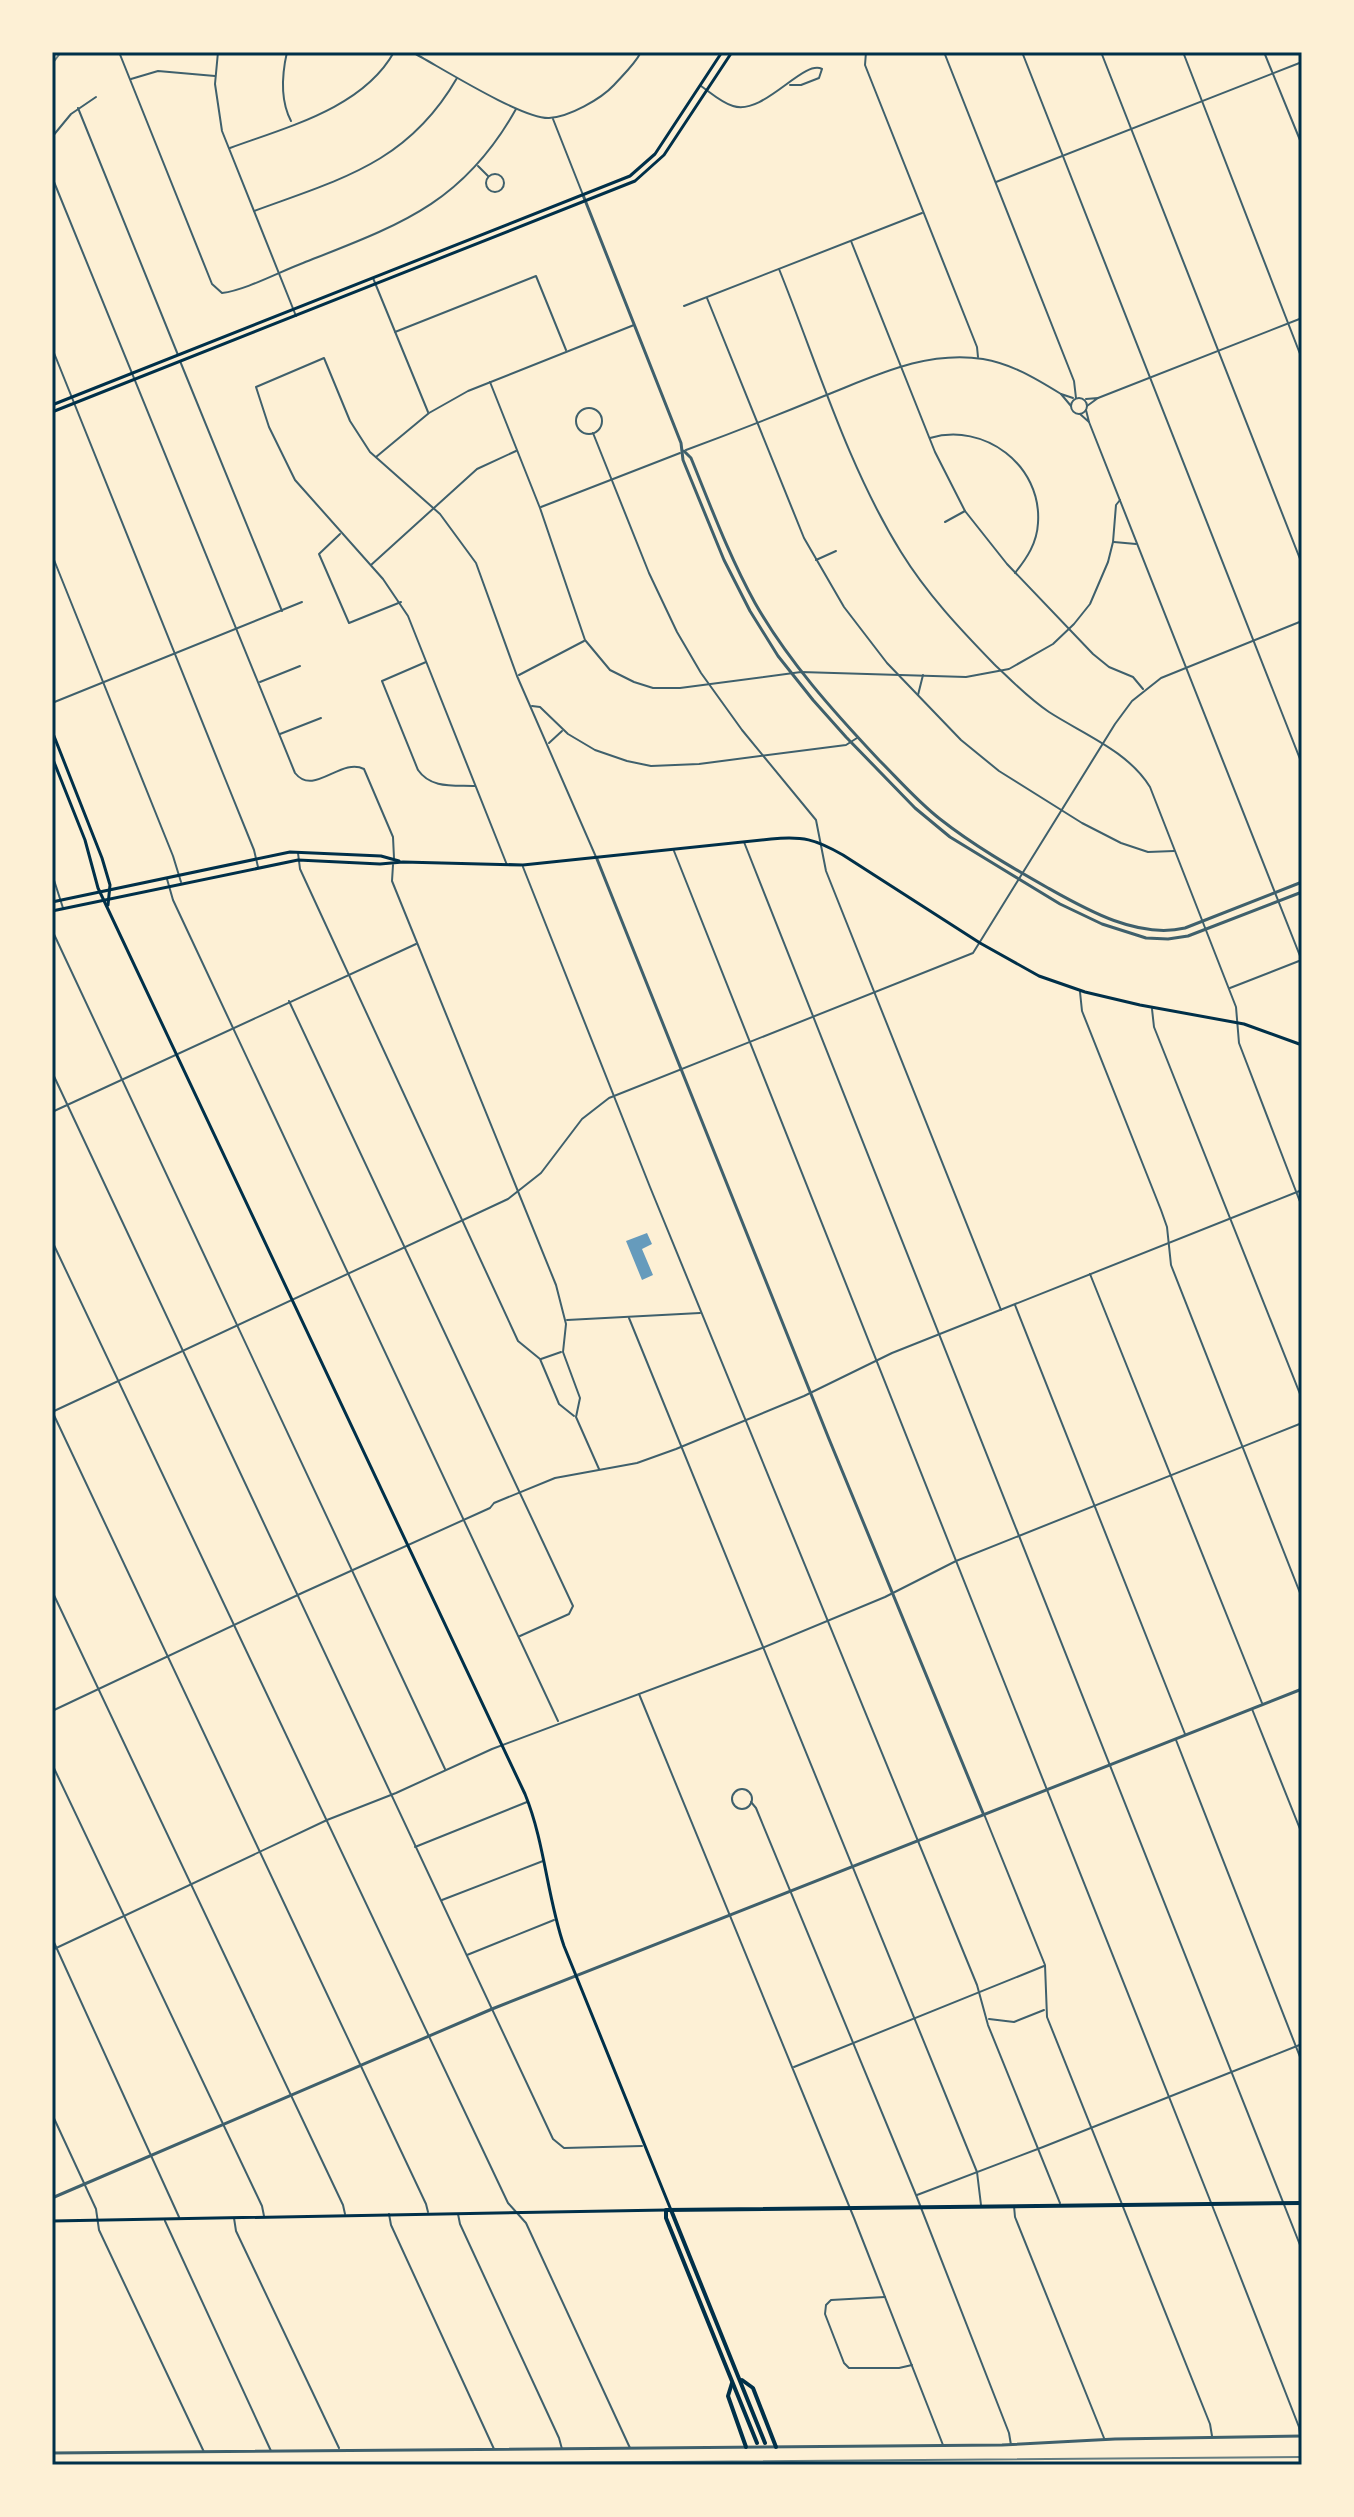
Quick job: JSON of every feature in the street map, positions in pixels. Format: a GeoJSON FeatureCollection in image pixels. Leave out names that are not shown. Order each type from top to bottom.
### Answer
{"type":"FeatureCollection","features":[{"type":"Feature","properties":{"kind":"main road"},"geometry":{"type":"LineString","coordinates":[[52,405],[630,176],[655,154],[722,52]]}},
{"type":"Feature","properties":{"kind":"main road"},"geometry":{"type":"LineString","coordinates":[[52,412],[635,181],[654,167],[732,52]]}},
{"type":"Feature","properties":{"kind":"main road"},"geometry":{"type":"LineString","coordinates":[[52,731],[98,846],[109,889],[106,899]]}},
{"type":"Feature","properties":{"kind":"main road"},"geometry":{"type":"LineString","coordinates":[[52,757],[88,849],[100,891],[528,1802],[556,1920],[575,1976],[765,2443]]}},
{"type":"Feature","properties":{"kind":"main road"},"geometry":{"type":"LineString","coordinates":[[52,911],[298,860],[507,866],[795,837],[821,842],[1034,974],[1081,991],[1153,1008],[1238,1022],[1302,1045]]}},
{"type":"Feature","properties":{"kind":"main road"},"geometry":{"type":"LineString","coordinates":[[52,902],[298,851],[381,856],[393,861]]}},
{"type":"Feature","properties":{"kind":"main road"},"geometry":{"type":"LineString","coordinates":[[52,2221],[1302,2203]]}},
{"type":"Feature","properties":{"kind":"main road"},"geometry":{"type":"LineString","coordinates":[[668,2210],[666,2218],[732,2383],[752,2446]]}},
{"type":"Feature","properties":{"kind":"main road"},"geometry":{"type":"LineString","coordinates":[[740,2379],[753,2388],[776,2447]]}},
{"type":"Feature","properties":{"kind":"main road"},"geometry":{"type":"LineString","coordinates":[[732,2383],[728,2396],[752,2446]]}},
{"type":"Feature","properties":{"kind":"street"},"geometry":{"type":"LineString","coordinates":[[119,52],[214,288],[222,293],[405,221],[438,201],[477,166],[504,131],[516,109]]}},
{"type":"Feature","properties":{"kind":"street"},"geometry":{"type":"LineString","coordinates":[[218,52],[215,76],[220,122],[296,316]]}},
{"type":"Feature","properties":{"kind":"street"},"geometry":{"type":"LineString","coordinates":[[287,52],[283,85],[292,124]]}},
{"type":"Feature","properties":{"kind":"street"},"geometry":{"type":"LineString","coordinates":[[228,149],[332,108],[361,91],[394,52]]}},
{"type":"Feature","properties":{"kind":"street"},"geometry":{"type":"LineString","coordinates":[[412,52],[516,109],[533,116],[553,118],[602,96],[641,52]]}},
{"type":"Feature","properties":{"kind":"street"},"geometry":{"type":"LineString","coordinates":[[866,52],[865,65],[977,347],[978,359]]}},
{"type":"Feature","properties":{"kind":"street"},"geometry":{"type":"LineString","coordinates":[[944,52],[1074,381],[1075,398],[1071,406]]}},
{"type":"Feature","properties":{"kind":"street"},"geometry":{"type":"LineString","coordinates":[[1022,52],[1302,764]]}},
{"type":"Feature","properties":{"kind":"street"},"geometry":{"type":"LineString","coordinates":[[1101,52],[1302,564]]}},
{"type":"Feature","properties":{"kind":"street"},"geometry":{"type":"LineString","coordinates":[[1183,52],[1302,359]]}},
{"type":"Feature","properties":{"kind":"street"},"geometry":{"type":"LineString","coordinates":[[1264,52],[1302,145]]}},
{"type":"Feature","properties":{"kind":"street"},"geometry":{"type":"LineString","coordinates":[[995,183],[1302,62]]}},
{"type":"Feature","properties":{"kind":"street"},"geometry":{"type":"LineString","coordinates":[[700,85],[739,108],[777,93],[790,85],[797,75],[813,67],[822,69],[819,78],[801,85],[790,85]]}},
{"type":"Feature","properties":{"kind":"street"},"geometry":{"type":"LineString","coordinates":[[130,80],[158,71],[215,76]]}},
{"type":"Feature","properties":{"kind":"street"},"geometry":{"type":"LineString","coordinates":[[254,212],[387,156],[430,120],[458,77]]}},
{"type":"Feature","properties":{"kind":"street"},"geometry":{"type":"LineString","coordinates":[[52,137],[78,108],[96,97]]}},
{"type":"Feature","properties":{"kind":"street"},"geometry":{"type":"LineString","coordinates":[[78,108],[282,611]]}},
{"type":"Feature","properties":{"kind":"street"},"geometry":{"type":"LineString","coordinates":[[553,118],[684,451],[691,458],[738,570],[768,625],[801,672],[858,737],[933,813],[966,838],[1082,906],[1138,928],[1172,931],[1203,922],[1302,882]]}},
{"type":"Feature","properties":{"kind":"street"},"geometry":{"type":"LineString","coordinates":[[477,166],[489,176],[500,175],[503,188],[495,192],[489,189],[486,182],[489,176]]}},
{"type":"Feature","properties":{"kind":"street"},"geometry":{"type":"LineString","coordinates":[[52,177],[295,773],[303,781],[314,781],[350,766],[364,769],[393,837],[392,881],[553,1277],[566,1321],[563,1352],[580,1398],[576,1417]]}},
{"type":"Feature","properties":{"kind":"street"},"geometry":{"type":"LineString","coordinates":[[684,306],[923,212]]}},
{"type":"Feature","properties":{"kind":"street"},"geometry":{"type":"LineString","coordinates":[[851,241],[929,438],[965,511],[1015,573],[1100,661],[1133,677],[1144,690]]}},
{"type":"Feature","properties":{"kind":"street"},"geometry":{"type":"LineString","coordinates":[[779,269],[871,498],[902,554],[948,615],[1037,703],[1129,761],[1144,778],[1229,988],[1237,1011],[1239,1043],[1302,1207]]}},
{"type":"Feature","properties":{"kind":"street"},"geometry":{"type":"LineString","coordinates":[[395,332],[536,276],[567,351]]}},
{"type":"Feature","properties":{"kind":"street"},"geometry":{"type":"LineString","coordinates":[[373,278],[429,413]]}},
{"type":"Feature","properties":{"kind":"street"},"geometry":{"type":"LineString","coordinates":[[707,298],[794,518],[815,560],[844,607],[896,673],[985,761],[1061,811],[1129,847],[1148,852],[1175,850]]}},
{"type":"Feature","properties":{"kind":"street"},"geometry":{"type":"LineString","coordinates":[[1079,413],[1098,398],[1302,318]]}},
{"type":"Feature","properties":{"kind":"street"},"geometry":{"type":"LineString","coordinates":[[375,457],[429,413],[468,391],[634,325]]}},
{"type":"Feature","properties":{"kind":"street"},"geometry":{"type":"LineString","coordinates":[[52,348],[258,867]]}},
{"type":"Feature","properties":{"kind":"street"},"geometry":{"type":"LineString","coordinates":[[540,508],[901,366],[938,357],[978,359],[1017,368],[1061,394],[1083,399],[1098,398]]}},
{"type":"Feature","properties":{"kind":"street"},"geometry":{"type":"LineString","coordinates":[[507,866],[401,602],[301,489],[288,470],[256,387],[324,358],[350,421],[375,457],[434,508],[476,563],[517,676],[597,859],[892,1594],[1045,1965],[1045,2010],[1210,2424],[1212,2437]]}},
{"type":"Feature","properties":{"kind":"street"},"geometry":{"type":"LineString","coordinates":[[490,382],[540,508],[585,640],[610,670],[642,685],[661,689],[801,672],[966,677],[1002,670],[1040,653],[1069,629],[1090,604],[1113,542],[1116,505],[1120,500]]}},
{"type":"Feature","properties":{"kind":"street"},"geometry":{"type":"LineString","coordinates":[[1061,394],[1074,412],[1089,422]]}},
{"type":"Feature","properties":{"kind":"street"},"geometry":{"type":"LineString","coordinates":[[1083,399],[1089,422],[1302,960],[1302,975]]}},
{"type":"Feature","properties":{"kind":"street"},"geometry":{"type":"LineString","coordinates":[[583,410],[595,410],[601,416],[600,428],[593,433],[581,431],[577,424],[577,416],[583,410]]}},
{"type":"Feature","properties":{"kind":"street"},"geometry":{"type":"LineString","coordinates":[[593,433],[662,602],[709,683],[761,754],[816,820],[826,871],[1001,1310]]}},
{"type":"Feature","properties":{"kind":"street"},"geometry":{"type":"LineString","coordinates":[[929,438],[955,433],[985,440],[1006,452],[1025,473],[1035,496],[1038,522],[1031,549],[1015,573]]}},
{"type":"Feature","properties":{"kind":"street"},"geometry":{"type":"LineString","coordinates":[[371,565],[477,469],[517,451]]}},
{"type":"Feature","properties":{"kind":"street"},"geometry":{"type":"LineString","coordinates":[[684,451],[683,460],[730,574],[761,629],[791,673],[851,743],[936,827],[1018,880],[1083,916],[1135,936],[1174,939],[1302,892]]}},
{"type":"Feature","properties":{"kind":"street"},"geometry":{"type":"LineString","coordinates":[[945,522],[965,511]]}},
{"type":"Feature","properties":{"kind":"street"},"geometry":{"type":"LineString","coordinates":[[341,533],[319,554],[349,623],[401,602]]}},
{"type":"Feature","properties":{"kind":"street"},"geometry":{"type":"LineString","coordinates":[[1113,542],[1138,544]]}},
{"type":"Feature","properties":{"kind":"street"},"geometry":{"type":"LineString","coordinates":[[815,560],[836,551]]}},
{"type":"Feature","properties":{"kind":"street"},"geometry":{"type":"LineString","coordinates":[[52,555],[181,883]]}},
{"type":"Feature","properties":{"kind":"street"},"geometry":{"type":"LineString","coordinates":[[730,574],[738,570]]}},
{"type":"Feature","properties":{"kind":"street"},"geometry":{"type":"LineString","coordinates":[[52,703],[302,602]]}},
{"type":"Feature","properties":{"kind":"street"},"geometry":{"type":"LineString","coordinates":[[428,2214],[426,2202],[52,1411],[518,1192],[551,1162],[582,1119],[614,1096],[970,955],[1124,710],[1163,676],[1302,621]]}},
{"type":"Feature","properties":{"kind":"street"},"geometry":{"type":"LineString","coordinates":[[517,676],[585,640]]}},
{"type":"Feature","properties":{"kind":"street"},"geometry":{"type":"LineString","coordinates":[[427,662],[382,681],[418,770],[425,779],[438,785],[477,786]]}},
{"type":"Feature","properties":{"kind":"street"},"geometry":{"type":"LineString","coordinates":[[259,683],[300,666]]}},
{"type":"Feature","properties":{"kind":"street"},"geometry":{"type":"LineString","coordinates":[[918,696],[923,675]]}},
{"type":"Feature","properties":{"kind":"street"},"geometry":{"type":"LineString","coordinates":[[531,706],[540,707],[564,731],[606,755],[651,766],[699,764],[851,743],[858,737]]}},
{"type":"Feature","properties":{"kind":"street"},"geometry":{"type":"LineString","coordinates":[[279,735],[321,718]]}},
{"type":"Feature","properties":{"kind":"street"},"geometry":{"type":"LineString","coordinates":[[548,744],[564,731]]}},
{"type":"Feature","properties":{"kind":"street"},"geometry":{"type":"LineString","coordinates":[[744,842],[1302,2250]]}},
{"type":"Feature","properties":{"kind":"street"},"geometry":{"type":"LineString","coordinates":[[52,2453],[943,2446],[1105,2439],[1301,2436],[673,850]]}},
{"type":"Feature","properties":{"kind":"street"},"geometry":{"type":"LineString","coordinates":[[298,851],[298,860],[348,974],[518,1341],[540,1359],[559,1404],[576,1417],[599,1469]]}},
{"type":"Feature","properties":{"kind":"street"},"geometry":{"type":"LineString","coordinates":[[523,865],[979,1991],[988,2025],[1060,2205]]}},
{"type":"Feature","properties":{"kind":"street"},"geometry":{"type":"LineString","coordinates":[[52,874],[64,909]]}},
{"type":"Feature","properties":{"kind":"street"},"geometry":{"type":"LineString","coordinates":[[166,877],[173,900],[558,1723]]}},
{"type":"Feature","properties":{"kind":"street"},"geometry":{"type":"LineString","coordinates":[[52,930],[446,1770]]}},
{"type":"Feature","properties":{"kind":"street"},"geometry":{"type":"LineString","coordinates":[[52,1112],[417,944]]}},
{"type":"Feature","properties":{"kind":"street"},"geometry":{"type":"LineString","coordinates":[[1229,988],[1302,960]]}},
{"type":"Feature","properties":{"kind":"street"},"geometry":{"type":"LineString","coordinates":[[1081,991],[1080,1005],[1167,1227],[1171,1265],[1302,1598]]}},
{"type":"Feature","properties":{"kind":"street"},"geometry":{"type":"LineString","coordinates":[[289,1001],[573,1606],[572,1611],[519,1637]]}},
{"type":"Feature","properties":{"kind":"street"},"geometry":{"type":"LineString","coordinates":[[1153,1008],[1152,1023],[1302,1399]]}},
{"type":"Feature","properties":{"kind":"street"},"geometry":{"type":"LineString","coordinates":[[52,1072],[557,2144],[564,2148],[642,2146]]}},
{"type":"Feature","properties":{"kind":"street"},"geometry":{"type":"LineString","coordinates":[[52,1711],[555,1478],[650,1459],[811,1393],[876,1360],[1302,1190]]}},
{"type":"Feature","properties":{"kind":"street"},"geometry":{"type":"LineString","coordinates":[[52,1241],[508,2203],[526,2223],[630,2449]]}},
{"type":"Feature","properties":{"kind":"street"},"geometry":{"type":"LineString","coordinates":[[1090,1274],[1262,1704]]}},
{"type":"Feature","properties":{"kind":"street"},"geometry":{"type":"LineString","coordinates":[[1014,1304],[1185,1734]]}},
{"type":"Feature","properties":{"kind":"street"},"geometry":{"type":"LineString","coordinates":[[566,1321],[702,1312]]}},
{"type":"Feature","properties":{"kind":"street"},"geometry":{"type":"LineString","coordinates":[[629,1318],[977,2172],[981,2206]]}},
{"type":"Feature","properties":{"kind":"street"},"geometry":{"type":"LineString","coordinates":[[540,1359],[563,1352]]}},
{"type":"Feature","properties":{"kind":"street"},"geometry":{"type":"LineString","coordinates":[[52,1950],[327,1820],[502,1745],[762,1648],[892,1594],[956,1561],[1302,1423]]}},
{"type":"Feature","properties":{"kind":"street"},"geometry":{"type":"LineString","coordinates":[[52,1591],[343,2205],[345,2215]]}},
{"type":"Feature","properties":{"kind":"street"},"geometry":{"type":"LineString","coordinates":[[52,2198],[492,2009],[1302,1689]]}},
{"type":"Feature","properties":{"kind":"street"},"geometry":{"type":"LineString","coordinates":[[639,1694],[850,2208],[943,2446]]}},
{"type":"Feature","properties":{"kind":"street"},"geometry":{"type":"LineString","coordinates":[[1252,1708],[1302,1834]]}},
{"type":"Feature","properties":{"kind":"street"},"geometry":{"type":"LineString","coordinates":[[1175,1739],[1302,2062]]}},
{"type":"Feature","properties":{"kind":"street"},"geometry":{"type":"LineString","coordinates":[[52,1764],[262,2206],[264,2216]]}},
{"type":"Feature","properties":{"kind":"street"},"geometry":{"type":"LineString","coordinates":[[751,1802],[746,1807],[737,1807],[732,1802],[732,1796],[736,1791],[745,1789],[751,1796],[916,2195],[1011,2445]]}},
{"type":"Feature","properties":{"kind":"street"},"geometry":{"type":"LineString","coordinates":[[415,1847],[528,1802]]}},
{"type":"Feature","properties":{"kind":"street"},"geometry":{"type":"LineString","coordinates":[[441,1901],[543,1861]]}},
{"type":"Feature","properties":{"kind":"street"},"geometry":{"type":"LineString","coordinates":[[467,1955],[556,1920]]}},
{"type":"Feature","properties":{"kind":"street"},"geometry":{"type":"LineString","coordinates":[[52,1938],[180,2218]]}},
{"type":"Feature","properties":{"kind":"street"},"geometry":{"type":"LineString","coordinates":[[792,2068],[1045,1965]]}},
{"type":"Feature","properties":{"kind":"street"},"geometry":{"type":"LineString","coordinates":[[988,2018],[1014,2022],[1045,2010]]}},
{"type":"Feature","properties":{"kind":"street"},"geometry":{"type":"LineString","coordinates":[[916,2195],[1302,2044]]}},
{"type":"Feature","properties":{"kind":"street"},"geometry":{"type":"LineString","coordinates":[[52,2114],[96,2207],[100,2231],[204,2452]]}},
{"type":"Feature","properties":{"kind":"street"},"geometry":{"type":"LineString","coordinates":[[1014,2206],[1015,2217],[1105,2439]]}},
{"type":"Feature","properties":{"kind":"street"},"geometry":{"type":"LineString","coordinates":[[458,2213],[460,2224],[562,2449]]}},
{"type":"Feature","properties":{"kind":"street"},"geometry":{"type":"LineString","coordinates":[[389,2214],[391,2225],[494,2450]]}},
{"type":"Feature","properties":{"kind":"street"},"geometry":{"type":"LineString","coordinates":[[234,2217],[236,2231],[339,2451]]}},
{"type":"Feature","properties":{"kind":"street"},"geometry":{"type":"LineString","coordinates":[[165,2218],[166,2228],[271,2452]]}},
{"type":"Feature","properties":{"kind":"street"},"geometry":{"type":"LineString","coordinates":[[885,2297],[831,2300],[826,2305],[825,2314],[844,2363],[849,2368],[913,2365]]}},
{"type":"Feature","properties":{"kind":"water"},"geometry":{"type":"Polygon","coordinates":[[[647,1233],[652,1244],[642,1249],[653,1275],[642,1280],[626,1241],[647,1233]]]}},
{"type":"Feature","properties":{"kind":"railway"},"geometry":{"type":"LineString","coordinates":[[52,64],[61,52]]}},
{"type":"Feature","properties":{"kind":"railway"},"geometry":{"type":"LineString","coordinates":[[282,2465],[1302,2457]]}}]}
